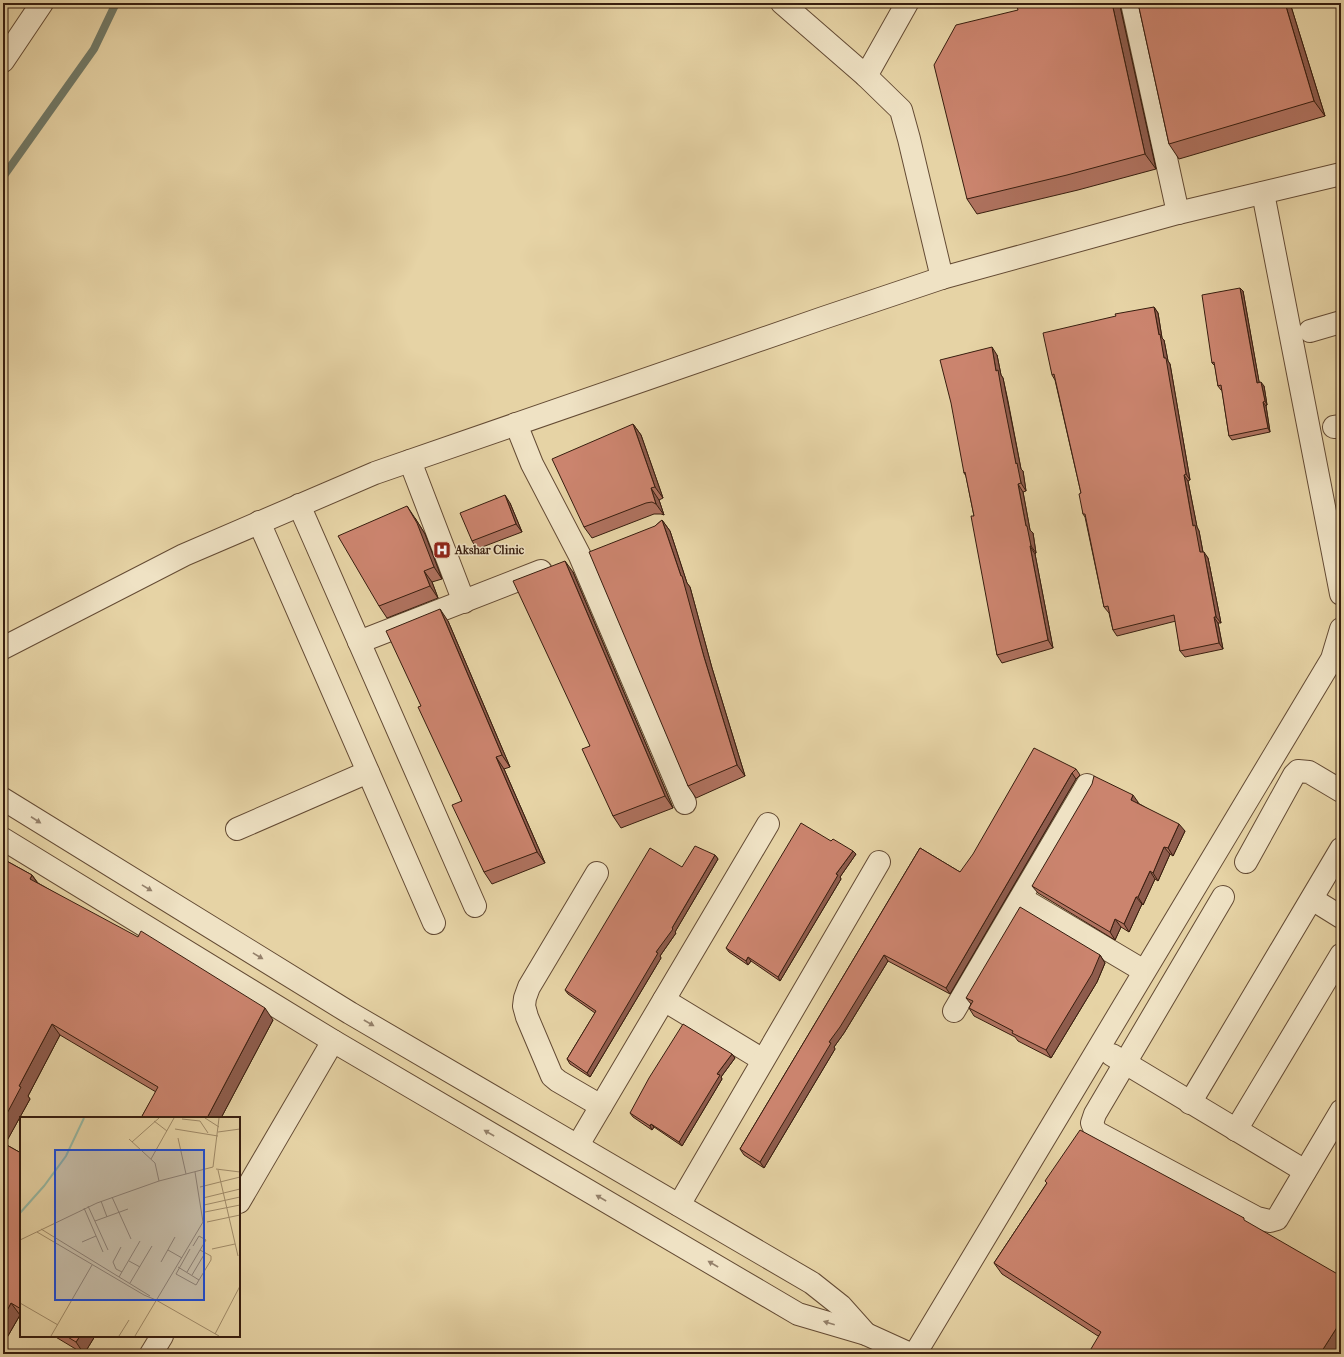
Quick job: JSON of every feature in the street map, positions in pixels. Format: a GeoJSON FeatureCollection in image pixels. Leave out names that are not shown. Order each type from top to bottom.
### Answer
{"type":"FeatureCollection","features":[{"type":"Feature","properties":{"kind":"street"},"geometry":{"type":"LineString","coordinates":[[3,61],[42,3]]}},
{"type":"Feature","properties":{"kind":"street"},"geometry":{"type":"LineString","coordinates":[[782,3],[866,76],[901,110],[942,278]]}},
{"type":"Feature","properties":{"kind":"street"},"geometry":{"type":"LineString","coordinates":[[866,76],[907,3]]}},
{"type":"Feature","properties":{"kind":"street"},"geometry":{"type":"LineString","coordinates":[[1132,3],[1178,213]]}},
{"type":"Feature","properties":{"kind":"street"},"geometry":{"type":"LineString","coordinates":[[3,648],[184,555],[375,473],[816,320],[942,278],[1178,213],[1341,174]]}},
{"type":"Feature","properties":{"kind":"street"},"geometry":{"type":"LineString","coordinates":[[1263,193],[1341,594]]}},
{"type":"Feature","properties":{"kind":"street"},"geometry":{"type":"LineString","coordinates":[[1310,331],[1341,322]]}},
{"type":"Feature","properties":{"kind":"street"},"geometry":{"type":"LineString","coordinates":[[516,424],[532,464],[580,556],[685,803]]}},
{"type":"Feature","properties":{"kind":"street"},"geometry":{"type":"LineString","coordinates":[[410,461],[464,602]]}},
{"type":"Feature","properties":{"kind":"street"},"geometry":{"type":"LineString","coordinates":[[299,505],[474,906]]}},
{"type":"Feature","properties":{"kind":"street"},"geometry":{"type":"LineString","coordinates":[[259,522],[434,923]]}},
{"type":"Feature","properties":{"kind":"street"},"geometry":{"type":"LineString","coordinates":[[360,642],[602,548]]}},
{"type":"Feature","properties":{"kind":"street"},"geometry":{"type":"LineString","coordinates":[[915,1354],[1332,659],[1341,630]]}},
{"type":"Feature","properties":{"kind":"street"},"geometry":{"type":"LineString","coordinates":[[1246,862],[1294,775],[1298,771],[1310,772],[1341,791]]}},
{"type":"Feature","properties":{"kind":"street"},"geometry":{"type":"LineString","coordinates":[[237,829],[368,772]]}},
{"type":"Feature","properties":{"kind":"street"},"geometry":{"type":"LineString","coordinates":[[954,1011],[1087,785]]}},
{"type":"Feature","properties":{"kind":"street"},"geometry":{"type":"LineString","coordinates":[[3,799],[350,1012],[812,1283],[841,1306],[866,1334]]}},
{"type":"Feature","properties":{"kind":"street"},"geometry":{"type":"LineString","coordinates":[[578,1145],[768,824]]}},
{"type":"Feature","properties":{"kind":"street"},"geometry":{"type":"LineString","coordinates":[[3,839],[332,1041],[798,1314],[866,1334],[910,1354]]}},
{"type":"Feature","properties":{"kind":"street"},"geometry":{"type":"LineString","coordinates":[[1190,1103],[1341,849]]}},
{"type":"Feature","properties":{"kind":"street"},"geometry":{"type":"LineString","coordinates":[[679,1205],[878,862]]}},
{"type":"Feature","properties":{"kind":"street"},"geometry":{"type":"LineString","coordinates":[[597,873],[529,987],[524,1006],[552,1076],[558,1081],[602,1106]]}},
{"type":"Feature","properties":{"kind":"street"},"geometry":{"type":"LineString","coordinates":[[1223,897],[1124,1062],[1095,1114],[1092,1123],[1096,1132],[1257,1218],[1270,1221],[1277,1219],[1341,1111]]}},
{"type":"Feature","properties":{"kind":"street"},"geometry":{"type":"LineString","coordinates":[[1021,898],[1144,972]]}},
{"type":"Feature","properties":{"kind":"street"},"geometry":{"type":"LineString","coordinates":[[1312,900],[1341,917]]}},
{"type":"Feature","properties":{"kind":"street"},"geometry":{"type":"LineString","coordinates":[[1236,1130],[1341,955]]}},
{"type":"Feature","properties":{"kind":"street"},"geometry":{"type":"LineString","coordinates":[[664,1000],[764,1060]]}},
{"type":"Feature","properties":{"kind":"street"},"geometry":{"type":"LineString","coordinates":[[240,1200],[332,1041]]}},
{"type":"Feature","properties":{"kind":"street"},"geometry":{"type":"LineString","coordinates":[[1098,1047],[1305,1172]]}},
{"type":"Feature","properties":{"kind":"street"},"geometry":{"type":"LineString","coordinates":[[151,1354],[161,1337]]}},
{"type":"Feature","properties":{"kind":"building"},"geometry":{"type":"Polygon","coordinates":[[[1016,3],[1112,3],[1145,154],[1067,175],[967,199],[934,65],[956,25],[1018,10],[1016,3]]]}},
{"type":"Feature","properties":{"kind":"building"},"geometry":{"type":"Polygon","coordinates":[[[1138,3],[1285,3],[1314,101],[1169,144],[1138,3]]]}},
{"type":"Feature","properties":{"kind":"building"},"geometry":{"type":"Polygon","coordinates":[[[1240,288],[1257,383],[1261,382],[1265,401],[1263,402],[1268,428],[1229,436],[1221,385],[1218,386],[1214,362],[1212,363],[1202,295],[1240,288]]]}},
{"type":"Feature","properties":{"kind":"building"},"geometry":{"type":"Polygon","coordinates":[[[1154,307],[1164,358],[1166,358],[1186,474],[1184,475],[1193,526],[1195,525],[1200,552],[1204,552],[1216,617],[1214,617],[1219,643],[1180,651],[1174,615],[1113,630],[1108,606],[1104,607],[1085,514],[1083,514],[1079,494],[1081,493],[1054,374],[1052,375],[1043,333],[1116,316],[1115,314],[1154,307]]]}},
{"type":"Feature","properties":{"kind":"building"},"geometry":{"type":"Polygon","coordinates":[[[992,347],[1021,483],[1018,484],[1048,640],[997,655],[971,516],[974,516],[965,472],[964,473],[951,403],[940,360],[992,347]]]}},
{"type":"Feature","properties":{"kind":"building"},"geometry":{"type":"Polygon","coordinates":[[[633,424],[655,487],[651,488],[656,504],[652,502],[646,503],[584,527],[552,459],[633,424]]]}},
{"type":"Feature","properties":{"kind":"building"},"geometry":{"type":"Polygon","coordinates":[[[505,495],[516,524],[472,541],[460,513],[505,495]]]}},
{"type":"Feature","properties":{"kind":"building"},"geometry":{"type":"Polygon","coordinates":[[[407,506],[417,523],[434,567],[424,571],[430,586],[379,606],[338,536],[407,506]]]}},
{"type":"Feature","properties":{"kind":"building"},"geometry":{"type":"Polygon","coordinates":[[[662,520],[682,576],[704,657],[737,765],[688,786],[589,552],[655,526],[662,520]]]}},
{"type":"Feature","properties":{"kind":"building"},"geometry":{"type":"Polygon","coordinates":[[[565,561],[665,796],[613,816],[582,749],[590,746],[513,581],[565,561]]]}},
{"type":"Feature","properties":{"kind":"building"},"geometry":{"type":"Polygon","coordinates":[[[440,609],[502,755],[496,757],[537,852],[484,872],[452,805],[462,801],[418,707],[421,706],[386,631],[440,609]]]}},
{"type":"Feature","properties":{"kind":"building"},"geometry":{"type":"Polygon","coordinates":[[[1034,748],[1076,769],[1072,773],[946,988],[884,955],[840,1027],[829,1042],[831,1043],[760,1162],[740,1149],[920,848],[960,872],[973,854],[1034,748]]]}},
{"type":"Feature","properties":{"kind":"building"},"geometry":{"type":"Polygon","coordinates":[[[1094,776],[1133,795],[1131,800],[1179,824],[1168,848],[1164,847],[1153,873],[1150,871],[1124,924],[1115,919],[1110,932],[1032,886],[1092,784],[1094,776]]]}},
{"type":"Feature","properties":{"kind":"building"},"geometry":{"type":"Polygon","coordinates":[[[801,823],[831,841],[833,839],[853,851],[836,874],[838,875],[778,977],[748,957],[746,961],[726,948],[801,823]]]}},
{"type":"Feature","properties":{"kind":"building"},"geometry":{"type":"Polygon","coordinates":[[[695,846],[715,855],[672,928],[673,929],[656,952],[658,953],[587,1073],[567,1059],[596,1011],[565,990],[650,848],[682,867],[695,846]]]}},
{"type":"Feature","properties":{"kind":"building"},"geometry":{"type":"Polygon","coordinates":[[[3,859],[32,875],[30,879],[138,937],[141,931],[265,1008],[208,1117],[142,1117],[158,1087],[52,1024],[19,1086],[21,1087],[3,1121],[3,859]]]}},
{"type":"Feature","properties":{"kind":"building"},"geometry":{"type":"Polygon","coordinates":[[[1020,907],[1100,955],[1092,974],[1046,1050],[1012,1033],[1013,1031],[969,1008],[973,1001],[966,998],[1020,907]]]}},
{"type":"Feature","properties":{"kind":"building"},"geometry":{"type":"Polygon","coordinates":[[[683,1024],[732,1054],[717,1074],[720,1075],[679,1142],[651,1124],[650,1126],[630,1113],[649,1078],[683,1024]]]}},
{"type":"Feature","properties":{"kind":"building"},"geometry":{"type":"Polygon","coordinates":[[[1080,1130],[1244,1218],[1244,1220],[1341,1276],[1341,1321],[1320,1354],[1088,1354],[1101,1332],[994,1263],[1047,1183],[1045,1181],[1080,1130]]]}},
{"type":"Feature","properties":{"kind":"building"},"geometry":{"type":"Polygon","coordinates":[[[3,1143],[20,1152],[20,1308],[11,1303],[3,1318],[3,1143]]]}},
{"type":"Feature","properties":{"kind":"building"},"geometry":{"type":"Polygon","coordinates":[[[68,1337],[79,1337],[76,1342],[68,1337]]]}},
{"type":"Feature","properties":{"kind":"waterway"},"geometry":{"type":"LineString","coordinates":[[3,177],[94,49],[116,3]]}},
{"type":"Feature","properties":{"kind":"place","name":"Akshar Clinic"},"geometry":{"type":"Point","coordinates":[442,550]}}]}
